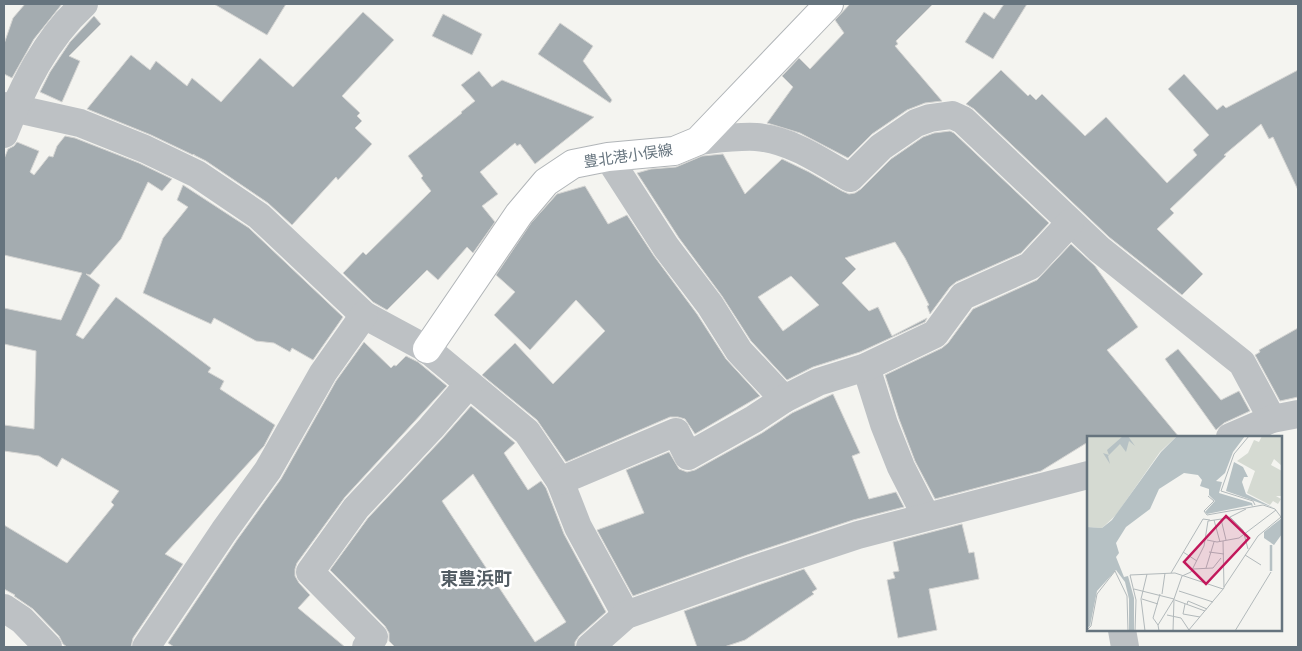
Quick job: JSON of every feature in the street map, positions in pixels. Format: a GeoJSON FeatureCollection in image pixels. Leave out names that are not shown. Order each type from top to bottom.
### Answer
{"type":"FeatureCollection","features":[{"type":"Feature","properties":{"kind":"main road","name":"豊北港小俣線"},"geometry":{"type":"LineString","coordinates":[[427,348],[519,214],[546,182],[574,164],[608,157],[674,151],[698,141],[829,4]]}},
{"type":"Feature","properties":{"kind":"street"},"geometry":{"type":"LineString","coordinates":[[4,134],[9,107],[42,52],[65,23],[84,4]]}},
{"type":"Feature","properties":{"kind":"street"},"geometry":{"type":"LineString","coordinates":[[9,107],[80,123],[145,149],[197,174],[259,216],[364,315],[427,348],[527,432],[560,481],[578,527],[626,615]]}},
{"type":"Feature","properties":{"kind":"street"},"geometry":{"type":"LineString","coordinates":[[698,141],[737,137],[755,137],[771,140],[793,147],[850,178],[894,136],[916,123],[930,118],[952,115],[963,120],[1106,255],[1242,363],[1272,419]]}},
{"type":"Feature","properties":{"kind":"street"},"geometry":{"type":"LineString","coordinates":[[608,157],[666,247],[710,305],[739,351],[784,398]]}},
{"type":"Feature","properties":{"kind":"street"},"geometry":{"type":"LineString","coordinates":[[560,481],[676,432],[688,456],[754,419],[784,398],[818,382],[866,367],[935,334],[963,296],[1030,266],[1070,223]]}},
{"type":"Feature","properties":{"kind":"street"},"geometry":{"type":"LineString","coordinates":[[146,647],[224,531],[268,470],[323,373],[364,315]]}},
{"type":"Feature","properties":{"kind":"street"},"geometry":{"type":"LineString","coordinates":[[866,367],[884,424],[901,467],[926,516]]}},
{"type":"Feature","properties":{"kind":"street"},"geometry":{"type":"LineString","coordinates":[[366,647],[374,637],[310,572],[356,508],[432,428],[469,384]]}},
{"type":"Feature","properties":{"kind":"street"},"geometry":{"type":"LineString","coordinates":[[1232,436],[1272,419],[1298,414]]}},
{"type":"Feature","properties":{"kind":"street"},"geometry":{"type":"LineString","coordinates":[[598,644],[626,615],[858,535],[1087,475]]}},
{"type":"Feature","properties":{"kind":"street"},"geometry":{"type":"LineString","coordinates":[[4,608],[22,620],[48,647]]}},
{"type":"Feature","properties":{"kind":"street"},"geometry":{"type":"LineString","coordinates":[[1122,631],[1125,647]]}},
{"type":"Feature","properties":{"kind":"building"},"geometry":{"type":"Polygon","coordinates":[[[25,4],[62,4],[34,39],[12,78],[4,74],[4,44],[13,18],[25,4]]]}},
{"type":"Feature","properties":{"kind":"building"},"geometry":{"type":"Polygon","coordinates":[[[214,4],[286,4],[267,35],[214,4]]]}},
{"type":"Feature","properties":{"kind":"building"},"geometry":{"type":"Polygon","coordinates":[[[850,4],[933,4],[896,41],[898,44],[895,46],[942,101],[925,103],[907,110],[872,134],[848,158],[800,133],[767,123],[793,87],[782,76],[799,58],[810,69],[844,33],[835,20],[850,4]]]}},
{"type":"Feature","properties":{"kind":"building"},"geometry":{"type":"Polygon","coordinates":[[[1004,4],[1027,4],[993,59],[965,42],[984,12],[994,19],[1004,4]]]}},
{"type":"Feature","properties":{"kind":"building"},"geometry":{"type":"Polygon","coordinates":[[[363,12],[394,40],[342,96],[360,113],[357,116],[362,121],[355,128],[372,144],[338,180],[336,177],[292,225],[268,203],[194,154],[87,109],[131,55],[150,70],[156,61],[187,86],[192,78],[221,102],[260,58],[293,87],[363,12]]]}},
{"type":"Feature","properties":{"kind":"building"},"geometry":{"type":"Polygon","coordinates":[[[443,14],[482,34],[472,55],[432,36],[443,14]]]}},
{"type":"Feature","properties":{"kind":"building"},"geometry":{"type":"Polygon","coordinates":[[[94,16],[101,24],[69,56],[80,61],[62,102],[40,92],[50,72],[70,42],[94,16]]]}},
{"type":"Feature","properties":{"kind":"building"},"geometry":{"type":"Polygon","coordinates":[[[560,23],[593,46],[583,61],[612,100],[610,103],[538,54],[560,23]]]}},
{"type":"Feature","properties":{"kind":"building"},"geometry":{"type":"Polygon","coordinates":[[[1001,70],[1028,96],[1030,94],[1036,100],[1042,94],[1085,136],[1106,117],[1167,183],[1197,155],[1193,150],[1209,135],[1168,89],[1184,74],[1217,110],[1223,105],[1226,108],[1298,70],[1298,190],[1273,137],[1269,139],[1261,124],[1224,155],[1226,156],[1170,209],[1174,213],[1157,229],[1203,274],[1182,295],[1109,237],[974,109],[966,104],[1001,70]]]}},
{"type":"Feature","properties":{"kind":"building"},"geometry":{"type":"Polygon","coordinates":[[[479,71],[492,87],[502,80],[594,117],[535,164],[520,144],[517,146],[515,143],[480,172],[498,194],[482,206],[495,222],[473,253],[467,247],[438,280],[427,270],[387,310],[373,302],[343,273],[363,252],[366,255],[431,191],[421,178],[423,176],[408,156],[475,101],[461,85],[479,71]]]}},
{"type":"Feature","properties":{"kind":"building"},"geometry":{"type":"Polygon","coordinates":[[[950,131],[954,133],[1049,223],[1021,253],[956,282],[950,287],[930,314],[927,306],[929,305],[895,242],[845,258],[856,269],[842,283],[869,311],[878,307],[892,336],[927,318],[925,322],[860,352],[813,367],[787,380],[751,341],[722,296],[679,238],[637,173],[651,169],[676,167],[702,156],[723,154],[745,194],[782,159],[849,194],[861,189],[891,159],[923,137],[934,133],[950,131]],[[791,276],[758,297],[783,331],[819,305],[791,276]]]}},
{"type":"Feature","properties":{"kind":"building"},"geometry":{"type":"Polygon","coordinates":[[[65,136],[75,138],[139,163],[172,179],[162,191],[148,182],[121,239],[90,275],[86,274],[100,285],[76,335],[83,339],[116,297],[211,368],[208,372],[224,381],[220,389],[275,425],[264,446],[165,554],[183,564],[133,638],[131,647],[67,647],[33,609],[4,589],[4,525],[67,563],[114,505],[111,502],[119,491],[62,458],[57,467],[39,456],[4,451],[4,425],[34,429],[36,351],[4,344],[4,308],[61,320],[82,273],[4,255],[4,159],[8,149],[17,142],[39,151],[30,172],[34,175],[49,156],[53,157],[57,146],[65,136]]]}},
{"type":"Feature","properties":{"kind":"building"},"geometry":{"type":"Polygon","coordinates":[[[183,185],[249,228],[343,317],[313,360],[292,348],[290,352],[274,343],[256,341],[214,318],[211,324],[143,293],[163,238],[188,207],[177,200],[183,185]]]}},
{"type":"Feature","properties":{"kind":"building"},"geometry":{"type":"Polygon","coordinates":[[[585,186],[608,224],[627,215],[654,256],[697,314],[726,359],[760,396],[695,434],[685,419],[670,417],[566,462],[537,420],[482,375],[515,343],[553,384],[605,331],[576,300],[530,350],[494,315],[515,292],[496,275],[531,223],[557,194],[585,186]]]}},
{"type":"Feature","properties":{"kind":"building"},"geometry":{"type":"Polygon","coordinates":[[[1071,244],[1095,266],[1138,327],[1107,350],[1178,436],[1087,436],[1087,443],[1041,471],[935,499],[915,461],[885,375],[942,348],[948,343],[973,309],[1037,280],[1071,244]]]}},
{"type":"Feature","properties":{"kind":"building"},"geometry":{"type":"Polygon","coordinates":[[[1298,328],[1298,397],[1280,401],[1255,355],[1260,352],[1259,350],[1298,328]]]}},
{"type":"Feature","properties":{"kind":"building"},"geometry":{"type":"Polygon","coordinates":[[[364,342],[391,368],[394,365],[396,366],[406,356],[418,362],[447,386],[345,497],[297,563],[295,576],[310,595],[298,608],[345,647],[174,647],[168,643],[237,540],[281,479],[336,381],[364,342]]]}},
{"type":"Feature","properties":{"kind":"building"},"geometry":{"type":"Polygon","coordinates":[[[1178,349],[1221,400],[1239,391],[1250,411],[1224,423],[1216,430],[1165,359],[1178,349]]]}},
{"type":"Feature","properties":{"kind":"building"},"geometry":{"type":"Polygon","coordinates":[[[833,394],[860,453],[852,456],[869,499],[896,492],[904,507],[853,520],[747,555],[633,596],[597,530],[644,513],[626,470],[669,452],[679,469],[687,472],[695,470],[762,433],[792,413],[833,394]]]}},
{"type":"Feature","properties":{"kind":"building"},"geometry":{"type":"Polygon","coordinates":[[[471,406],[515,443],[504,453],[528,490],[541,481],[546,488],[564,534],[606,612],[579,636],[575,642],[575,647],[395,647],[389,641],[389,633],[385,626],[330,570],[368,518],[471,406]],[[473,474],[442,501],[535,642],[566,622],[473,474]]]}},
{"type":"Feature","properties":{"kind":"building"},"geometry":{"type":"Polygon","coordinates":[[[962,524],[969,553],[974,552],[979,579],[929,589],[937,630],[898,638],[887,580],[895,578],[893,572],[899,571],[893,542],[962,524]]]}},
{"type":"Feature","properties":{"kind":"building"},"geometry":{"type":"Polygon","coordinates":[[[804,569],[817,589],[812,592],[814,594],[745,640],[724,647],[697,647],[684,611],[804,569]]]}},
{"type":"Feature","properties":{"kind":"district","name":"東豊浜町"},"geometry":{"type":"Point","coordinates":[476,579]}}]}
